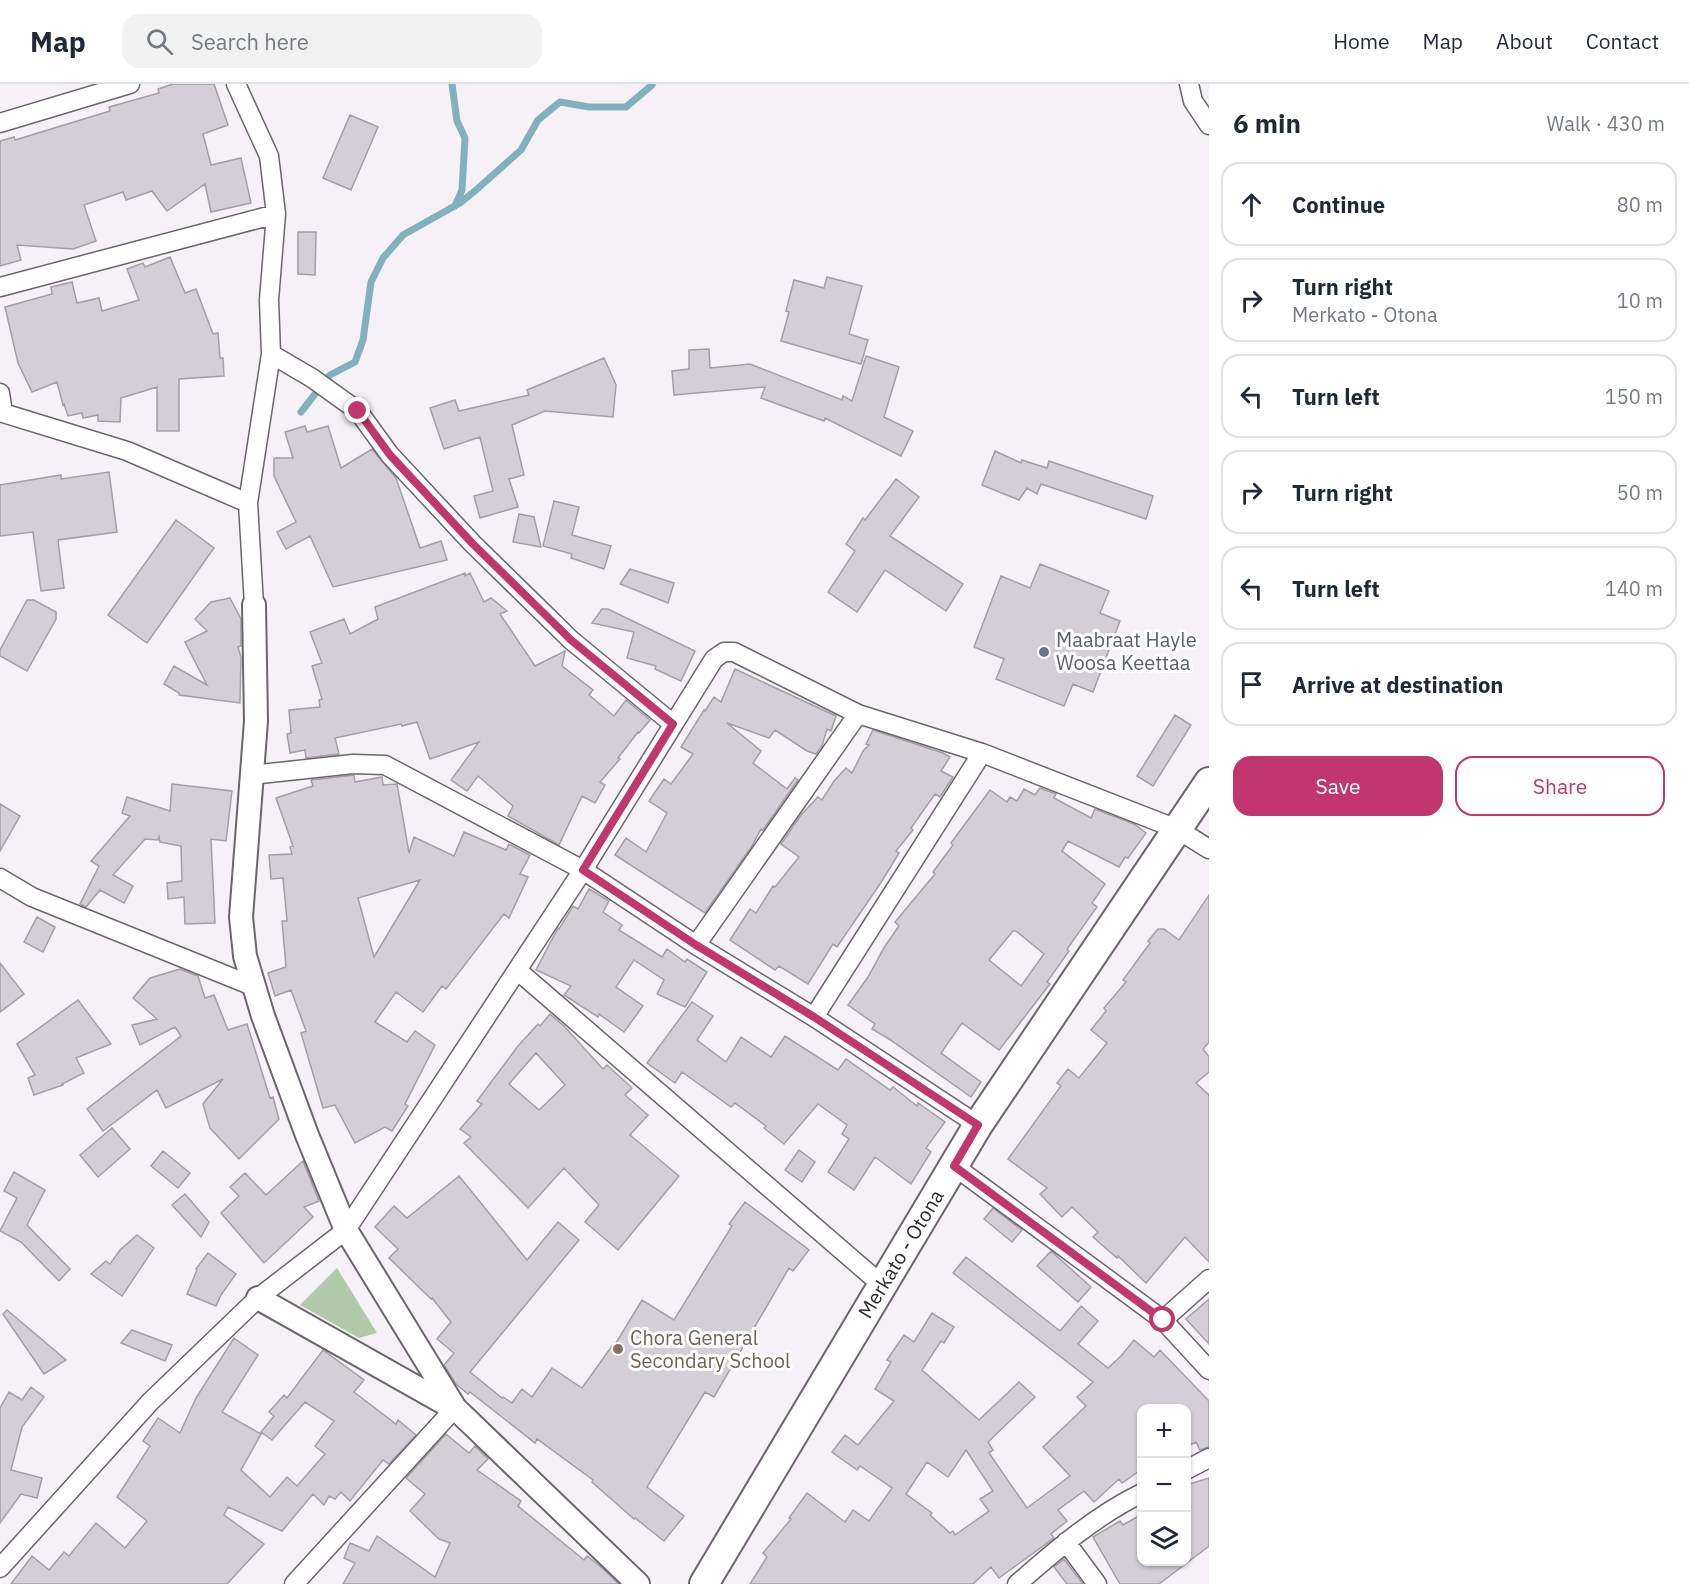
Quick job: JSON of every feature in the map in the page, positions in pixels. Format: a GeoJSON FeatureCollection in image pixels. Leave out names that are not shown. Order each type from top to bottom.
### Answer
{"type":"FeatureCollection","features":[{"type":"Feature","properties":{"kind":"main road","name":"Merkato - Otona"},"geometry":{"type":"LineString","coordinates":[[704,1584],[978,1125],[1209,782]]}},
{"type":"Feature","properties":{"kind":"street"},"geometry":{"type":"LineString","coordinates":[[0,123],[130,84]]}},
{"type":"Feature","properties":{"kind":"street"},"geometry":{"type":"LineString","coordinates":[[236,84],[269,156],[276,214],[269,300],[271,354],[248,503],[254,605],[256,721],[241,917],[245,956],[262,1016],[346,1230],[455,1408],[638,1584]]}},
{"type":"Feature","properties":{"kind":"street"},"geometry":{"type":"LineString","coordinates":[[1191,93],[1209,125]]}},
{"type":"Feature","properties":{"kind":"street"},"geometry":{"type":"LineString","coordinates":[[0,288],[276,214]]}},
{"type":"Feature","properties":{"kind":"street"},"geometry":{"type":"LineString","coordinates":[[271,354],[312,378],[358,411],[390,455],[472,543],[571,640],[673,724]]}},
{"type":"Feature","properties":{"kind":"street"},"geometry":{"type":"LineString","coordinates":[[0,393],[2,412],[127,451],[248,503]]}},
{"type":"Feature","properties":{"kind":"street"},"geometry":{"type":"LineString","coordinates":[[0,1568],[150,1402],[258,1298],[346,1230],[583,870],[714,659],[724,652],[735,652],[858,714],[982,753],[1178,829],[1209,849]]}},
{"type":"Feature","properties":{"kind":"street"},"geometry":{"type":"LineString","coordinates":[[696,945],[858,714]]}},
{"type":"Feature","properties":{"kind":"street"},"geometry":{"type":"LineString","coordinates":[[814,1017],[982,753]]}},
{"type":"Feature","properties":{"kind":"street"},"geometry":{"type":"LineString","coordinates":[[252,775],[353,764],[385,765],[583,870],[978,1125]]}},
{"type":"Feature","properties":{"kind":"street"},"geometry":{"type":"LineString","coordinates":[[0,878],[32,897],[255,987]]}},
{"type":"Feature","properties":{"kind":"street"},"geometry":{"type":"LineString","coordinates":[[517,970],[882,1286]]}},
{"type":"Feature","properties":{"kind":"street"},"geometry":{"type":"LineString","coordinates":[[954,1166],[1163,1320],[1209,1370]]}},
{"type":"Feature","properties":{"kind":"street"},"geometry":{"type":"LineString","coordinates":[[1163,1320],[1209,1279]]}},
{"type":"Feature","properties":{"kind":"street"},"geometry":{"type":"LineString","coordinates":[[258,1298],[455,1408]]}},
{"type":"Feature","properties":{"kind":"street"},"geometry":{"type":"LineString","coordinates":[[294,1584],[455,1408]]}},
{"type":"Feature","properties":{"kind":"street"},"geometry":{"type":"LineString","coordinates":[[1191,1467],[1209,1458]]}},
{"type":"Feature","properties":{"kind":"street"},"geometry":{"type":"LineString","coordinates":[[1017,1584],[1066,1542],[1120,1503],[1137,1495]]}},
{"type":"Feature","properties":{"kind":"street"},"geometry":{"type":"LineString","coordinates":[[1066,1542],[1097,1584]]}},
{"type":"Feature","properties":{"kind":"green space"},"geometry":{"type":"Polygon","coordinates":[[[337,1268],[377,1333],[359,1338],[300,1305],[337,1268]]]}},
{"type":"Feature","properties":{"kind":"building"},"geometry":{"type":"Polygon","coordinates":[[[173,84],[214,84],[228,125],[203,134],[211,165],[241,158],[251,203],[211,212],[205,184],[167,211],[152,191],[126,200],[123,192],[84,205],[96,241],[73,249],[17,245],[21,260],[0,266],[0,141],[14,137],[15,140],[110,111],[109,107],[159,93],[158,89],[173,84]]]}},
{"type":"Feature","properties":{"kind":"building"},"geometry":{"type":"Polygon","coordinates":[[[350,115],[378,127],[351,190],[323,178],[350,115]]]}},
{"type":"Feature","properties":{"kind":"building"},"geometry":{"type":"Polygon","coordinates":[[[298,232],[316,232],[315,275],[298,274],[298,232]]]}},
{"type":"Feature","properties":{"kind":"building"},"geometry":{"type":"Polygon","coordinates":[[[170,257],[185,293],[196,289],[213,334],[218,333],[224,376],[179,379],[179,431],[157,431],[157,387],[121,398],[120,422],[98,421],[98,415],[83,418],[82,413],[68,416],[57,382],[32,392],[18,363],[5,307],[52,294],[51,287],[72,282],[77,303],[99,298],[102,311],[139,300],[127,269],[143,263],[145,267],[170,257]]]}},
{"type":"Feature","properties":{"kind":"building"},"geometry":{"type":"Polygon","coordinates":[[[827,277],[862,286],[849,334],[868,340],[861,364],[781,341],[794,280],[824,288],[827,277]]]}},
{"type":"Feature","properties":{"kind":"building"},"geometry":{"type":"Polygon","coordinates":[[[709,349],[710,368],[750,364],[842,400],[843,396],[852,401],[866,356],[899,367],[884,417],[913,431],[901,456],[825,418],[824,421],[761,398],[765,387],[674,395],[672,371],[689,369],[689,350],[709,349]]]}},
{"type":"Feature","properties":{"kind":"building"},"geometry":{"type":"Polygon","coordinates":[[[604,358],[616,385],[613,417],[545,411],[512,425],[524,475],[509,479],[518,507],[480,518],[474,496],[493,491],[480,437],[444,449],[430,408],[455,400],[459,411],[529,395],[527,390],[604,358]]]}},
{"type":"Feature","properties":{"kind":"building"},"geometry":{"type":"Polygon","coordinates":[[[305,426],[307,432],[328,426],[341,468],[372,449],[396,478],[420,548],[441,541],[447,560],[333,587],[310,536],[286,549],[277,532],[296,522],[274,476],[274,458],[293,458],[285,432],[305,426]]]}},
{"type":"Feature","properties":{"kind":"building"},"geometry":{"type":"Polygon","coordinates":[[[995,451],[1021,463],[1022,460],[1047,468],[1049,461],[1153,496],[1146,519],[1041,484],[1037,494],[1027,488],[1019,500],[982,485],[995,451]]]}},
{"type":"Feature","properties":{"kind":"building"},"geometry":{"type":"Polygon","coordinates":[[[109,472],[117,532],[58,540],[64,588],[41,591],[33,532],[0,536],[0,485],[61,475],[61,479],[109,472]]]}},
{"type":"Feature","properties":{"kind":"building"},"geometry":{"type":"Polygon","coordinates":[[[896,479],[919,497],[890,536],[963,584],[946,611],[885,570],[857,612],[828,592],[855,551],[846,544],[863,518],[865,520],[896,479]]]}},
{"type":"Feature","properties":{"kind":"building"},"geometry":{"type":"Polygon","coordinates":[[[554,501],[579,507],[572,535],[611,546],[604,569],[571,558],[572,554],[543,546],[554,501]]]}},
{"type":"Feature","properties":{"kind":"building"},"geometry":{"type":"Polygon","coordinates":[[[519,514],[534,517],[541,547],[513,542],[519,514]]]}},
{"type":"Feature","properties":{"kind":"building"},"geometry":{"type":"Polygon","coordinates":[[[176,520],[214,548],[147,643],[108,615],[176,520]]]}},
{"type":"Feature","properties":{"kind":"building"},"geometry":{"type":"Polygon","coordinates":[[[1040,564],[1109,591],[1100,613],[1120,621],[1093,692],[1073,684],[1064,706],[996,679],[1004,659],[974,647],[1001,576],[1030,588],[1040,564]]]}},
{"type":"Feature","properties":{"kind":"building"},"geometry":{"type":"Polygon","coordinates":[[[630,569],[674,583],[668,603],[620,584],[630,569]]]}},
{"type":"Feature","properties":{"kind":"building"},"geometry":{"type":"Polygon","coordinates":[[[465,573],[465,576],[470,573],[484,602],[491,598],[507,611],[500,614],[535,666],[565,651],[562,666],[593,690],[589,695],[614,716],[626,700],[650,720],[638,732],[618,758],[620,759],[600,782],[605,785],[595,803],[582,796],[559,845],[508,816],[513,806],[478,776],[467,791],[451,780],[479,742],[430,759],[417,722],[335,738],[339,754],[306,758],[305,750],[290,753],[287,734],[291,733],[289,710],[320,707],[319,700],[322,699],[312,666],[322,663],[310,632],[344,619],[350,634],[378,619],[375,607],[465,573]]]}},
{"type":"Feature","properties":{"kind":"building"},"geometry":{"type":"Polygon","coordinates":[[[230,598],[241,619],[241,646],[238,647],[241,657],[240,703],[179,695],[164,684],[174,666],[207,685],[185,642],[207,631],[195,619],[211,602],[230,598]]]}},
{"type":"Feature","properties":{"kind":"building"},"geometry":{"type":"Polygon","coordinates":[[[27,600],[34,600],[56,612],[56,619],[27,671],[0,656],[0,650],[27,600]]]}},
{"type":"Feature","properties":{"kind":"building"},"geometry":{"type":"Polygon","coordinates":[[[602,609],[608,609],[695,651],[681,681],[655,669],[656,666],[627,658],[634,632],[592,623],[602,609]]]}},
{"type":"Feature","properties":{"kind":"building"},"geometry":{"type":"Polygon","coordinates":[[[735,669],[836,716],[831,731],[827,729],[822,746],[816,754],[807,751],[775,730],[769,738],[727,723],[761,751],[753,763],[787,789],[795,778],[798,780],[763,830],[761,829],[752,846],[705,913],[615,855],[626,838],[646,852],[667,813],[649,801],[664,779],[671,784],[693,754],[681,747],[714,697],[721,702],[735,669]]]}},
{"type":"Feature","properties":{"kind":"building"},"geometry":{"type":"Polygon","coordinates":[[[1175,715],[1191,725],[1153,786],[1137,776],[1175,715]]]}},
{"type":"Feature","properties":{"kind":"building"},"geometry":{"type":"Polygon","coordinates":[[[873,730],[950,757],[941,771],[953,777],[940,797],[935,794],[911,828],[913,830],[896,851],[899,853],[882,881],[837,947],[833,944],[808,984],[779,966],[775,970],[730,940],[750,909],[756,913],[773,886],[775,887],[799,857],[781,844],[801,815],[818,797],[822,800],[846,768],[852,773],[863,751],[869,745],[866,744],[873,730]]]}},
{"type":"Feature","properties":{"kind":"building"},"geometry":{"type":"Polygon","coordinates":[[[354,775],[355,782],[382,777],[383,785],[397,784],[409,853],[414,837],[454,856],[464,832],[506,850],[509,844],[530,855],[520,874],[528,877],[509,918],[504,914],[446,989],[442,986],[423,1012],[396,992],[375,1022],[407,1042],[415,1031],[435,1045],[405,1104],[408,1106],[392,1131],[385,1127],[355,1143],[335,1105],[323,1108],[301,1033],[306,1031],[291,990],[275,996],[268,973],[286,967],[282,921],[287,921],[283,878],[271,879],[269,855],[292,854],[290,847],[293,846],[276,798],[313,786],[311,780],[354,775]],[[420,880],[358,898],[374,957],[420,880]]]}},
{"type":"Feature","properties":{"kind":"building"},"geometry":{"type":"Polygon","coordinates":[[[172,784],[232,791],[226,841],[211,839],[215,923],[185,924],[184,897],[168,899],[167,883],[182,881],[181,846],[160,842],[159,837],[158,840],[145,839],[113,875],[133,886],[124,903],[100,890],[86,907],[80,904],[99,866],[91,861],[130,816],[122,813],[127,797],[170,811],[172,784]]]}},
{"type":"Feature","properties":{"kind":"building"},"geometry":{"type":"Polygon","coordinates":[[[1040,788],[1056,794],[1054,798],[1091,818],[1095,809],[1134,824],[1146,833],[1119,867],[1068,841],[1062,851],[1105,884],[1092,903],[1097,907],[1067,949],[1069,951],[1047,982],[1050,984],[999,1050],[962,1023],[941,1053],[981,1082],[971,1097],[872,1029],[875,1024],[848,1005],[899,926],[895,922],[935,874],[933,872],[953,845],[951,843],[990,790],[1007,802],[1010,797],[1017,801],[1024,789],[1035,795],[1040,788]],[[1013,931],[989,960],[1021,986],[1044,954],[1013,931]]]}},
{"type":"Feature","properties":{"kind":"building"},"geometry":{"type":"Polygon","coordinates":[[[0,804],[20,816],[0,851],[0,804]]]}},
{"type":"Feature","properties":{"kind":"building"},"geometry":{"type":"Polygon","coordinates":[[[589,889],[609,901],[603,912],[622,925],[619,930],[662,957],[667,949],[685,962],[687,959],[707,972],[685,1007],[657,994],[664,980],[634,960],[616,987],[643,1006],[624,1032],[599,1014],[598,1017],[564,995],[571,986],[536,970],[558,928],[573,906],[578,909],[589,889]]]}},
{"type":"Feature","properties":{"kind":"building"},"geometry":{"type":"Polygon","coordinates":[[[1209,895],[1209,1042],[1203,1049],[1209,1057],[1209,1072],[1196,1083],[1209,1095],[1209,1262],[1185,1237],[1146,1283],[1118,1256],[1117,1258],[1093,1237],[1098,1232],[1072,1207],[1062,1217],[1040,1194],[1047,1188],[1008,1159],[1061,1086],[1057,1083],[1068,1069],[1079,1078],[1107,1043],[1091,1030],[1106,1011],[1104,1008],[1126,982],[1123,980],[1150,943],[1148,941],[1158,929],[1164,929],[1179,940],[1209,895]]]}},
{"type":"Feature","properties":{"kind":"building"},"geometry":{"type":"Polygon","coordinates":[[[37,917],[55,927],[43,952],[24,942],[37,917]]]}},
{"type":"Feature","properties":{"kind":"building"},"geometry":{"type":"Polygon","coordinates":[[[0,963],[24,994],[0,1012],[0,963]]]}},
{"type":"Feature","properties":{"kind":"building"},"geometry":{"type":"Polygon","coordinates":[[[180,969],[198,976],[205,998],[214,995],[228,1030],[247,1024],[270,1098],[273,1097],[279,1119],[239,1159],[210,1128],[203,1104],[223,1079],[166,1108],[157,1090],[103,1131],[87,1109],[181,1036],[175,1027],[140,1045],[132,1025],[157,1019],[133,998],[150,978],[180,969]]]}},
{"type":"Feature","properties":{"kind":"building"},"geometry":{"type":"Polygon","coordinates":[[[78,1000],[111,1044],[76,1058],[84,1073],[63,1085],[34,1095],[28,1078],[35,1075],[17,1044],[78,1000]]]}},
{"type":"Feature","properties":{"kind":"building"},"geometry":{"type":"Polygon","coordinates":[[[692,1002],[713,1016],[697,1040],[726,1062],[741,1037],[771,1057],[785,1036],[838,1070],[846,1059],[890,1090],[893,1087],[917,1106],[918,1103],[945,1122],[926,1148],[931,1152],[911,1184],[875,1157],[854,1190],[828,1172],[849,1139],[842,1134],[847,1125],[818,1104],[784,1144],[764,1128],[766,1126],[735,1103],[731,1107],[682,1072],[675,1083],[647,1063],[692,1002]]]}},
{"type":"Feature","properties":{"kind":"building"},"geometry":{"type":"Polygon","coordinates":[[[550,1014],[603,1069],[607,1065],[632,1088],[625,1095],[648,1115],[630,1135],[679,1176],[618,1250],[585,1222],[599,1205],[564,1168],[528,1208],[464,1143],[471,1137],[460,1129],[482,1104],[477,1101],[518,1046],[538,1024],[540,1026],[550,1014]],[[536,1053],[509,1084],[539,1110],[565,1085],[536,1053]]]}},
{"type":"Feature","properties":{"kind":"building"},"geometry":{"type":"Polygon","coordinates":[[[112,1128],[130,1149],[98,1177],[80,1155],[112,1128]]]}},
{"type":"Feature","properties":{"kind":"building"},"geometry":{"type":"Polygon","coordinates":[[[799,1150],[815,1162],[802,1182],[785,1170],[799,1150]]]}},
{"type":"Feature","properties":{"kind":"building"},"geometry":{"type":"Polygon","coordinates":[[[163,1151],[190,1173],[178,1188],[151,1166],[163,1151]]]}},
{"type":"Feature","properties":{"kind":"building"},"geometry":{"type":"Polygon","coordinates":[[[303,1161],[319,1201],[304,1207],[313,1217],[264,1263],[221,1213],[239,1196],[230,1187],[245,1173],[266,1195],[303,1161]]]}},
{"type":"Feature","properties":{"kind":"building"},"geometry":{"type":"Polygon","coordinates":[[[14,1172],[45,1190],[27,1225],[70,1269],[59,1281],[21,1242],[0,1231],[17,1198],[4,1191],[14,1172]]]}},
{"type":"Feature","properties":{"kind":"building"},"geometry":{"type":"Polygon","coordinates":[[[459,1176],[527,1260],[558,1222],[579,1240],[470,1372],[502,1398],[512,1403],[522,1389],[532,1397],[552,1368],[582,1388],[612,1346],[613,1348],[642,1300],[674,1320],[732,1226],[729,1224],[745,1202],[809,1250],[793,1271],[789,1268],[714,1397],[705,1392],[647,1487],[684,1516],[664,1541],[634,1519],[592,1482],[593,1480],[537,1439],[535,1443],[470,1392],[468,1394],[456,1384],[444,1365],[454,1353],[437,1339],[451,1322],[432,1298],[389,1258],[398,1249],[375,1227],[394,1206],[407,1218],[459,1176]]]}},
{"type":"Feature","properties":{"kind":"building"},"geometry":{"type":"Polygon","coordinates":[[[185,1194],[209,1222],[201,1237],[172,1205],[185,1194]]]}},
{"type":"Feature","properties":{"kind":"building"},"geometry":{"type":"Polygon","coordinates":[[[993,1208],[1022,1230],[1012,1242],[984,1219],[993,1208]]]}},
{"type":"Feature","properties":{"kind":"building"},"geometry":{"type":"Polygon","coordinates":[[[137,1235],[154,1248],[122,1296],[91,1274],[106,1261],[110,1264],[120,1250],[137,1235]]]}},
{"type":"Feature","properties":{"kind":"building"},"geometry":{"type":"Polygon","coordinates":[[[1051,1251],[1091,1287],[1078,1302],[1037,1266],[1051,1251]]]}},
{"type":"Feature","properties":{"kind":"building"},"geometry":{"type":"Polygon","coordinates":[[[208,1253],[236,1274],[216,1306],[187,1294],[196,1269],[208,1253]]]}},
{"type":"Feature","properties":{"kind":"building"},"geometry":{"type":"Polygon","coordinates":[[[966,1257],[1060,1331],[1081,1306],[1098,1321],[1078,1344],[1108,1368],[1134,1340],[1154,1357],[1160,1350],[1209,1401],[1209,1447],[1200,1450],[1196,1442],[1191,1444],[1191,1404],[1137,1404],[1137,1472],[1122,1483],[1119,1479],[1094,1502],[1084,1491],[1058,1510],[1067,1521],[1051,1534],[1054,1538],[999,1578],[991,1567],[973,1584],[750,1584],[767,1557],[763,1553],[791,1519],[789,1518],[807,1493],[845,1522],[853,1510],[869,1521],[892,1488],[860,1466],[857,1470],[832,1452],[845,1435],[858,1445],[894,1401],[875,1389],[891,1362],[887,1360],[904,1335],[914,1342],[932,1313],[954,1327],[944,1343],[941,1341],[922,1370],[979,1420],[1019,1382],[1035,1397],[988,1442],[993,1450],[989,1453],[1027,1508],[1070,1476],[1043,1447],[1086,1406],[1077,1397],[1093,1382],[953,1273],[966,1257]],[[966,1450],[948,1477],[927,1462],[906,1494],[932,1513],[930,1515],[950,1533],[953,1531],[955,1535],[989,1511],[980,1499],[993,1491],[966,1450]]]}},
{"type":"Feature","properties":{"kind":"building"},"geometry":{"type":"Polygon","coordinates":[[[1209,1299],[1209,1344],[1186,1319],[1209,1299]]]}},
{"type":"Feature","properties":{"kind":"building"},"geometry":{"type":"Polygon","coordinates":[[[7,1310],[66,1360],[44,1374],[3,1314],[7,1310]]]}},
{"type":"Feature","properties":{"kind":"building"},"geometry":{"type":"Polygon","coordinates":[[[132,1330],[172,1345],[165,1361],[121,1343],[132,1330]]]}},
{"type":"Feature","properties":{"kind":"building"},"geometry":{"type":"Polygon","coordinates":[[[234,1338],[258,1355],[222,1412],[261,1434],[241,1470],[270,1497],[287,1477],[297,1486],[325,1454],[315,1446],[334,1421],[305,1402],[272,1440],[261,1432],[274,1416],[269,1412],[284,1395],[287,1398],[323,1350],[364,1380],[354,1392],[396,1424],[398,1420],[416,1435],[389,1464],[383,1460],[350,1501],[341,1492],[335,1499],[329,1496],[324,1505],[313,1494],[282,1531],[228,1507],[224,1515],[264,1544],[227,1584],[11,1584],[32,1556],[49,1570],[64,1552],[69,1556],[96,1523],[125,1548],[147,1521],[117,1497],[150,1446],[143,1441],[158,1418],[180,1433],[196,1398],[234,1338]]]}},
{"type":"Feature","properties":{"kind":"building"},"geometry":{"type":"Polygon","coordinates":[[[31,1387],[44,1397],[22,1427],[11,1470],[42,1478],[37,1498],[21,1494],[0,1523],[0,1408],[9,1392],[22,1400],[31,1387]]]}},
{"type":"Feature","properties":{"kind":"building"},"geometry":{"type":"Polygon","coordinates":[[[446,1434],[469,1453],[475,1446],[488,1459],[477,1470],[521,1501],[518,1506],[584,1560],[587,1556],[600,1566],[619,1584],[343,1584],[355,1563],[344,1558],[350,1543],[369,1551],[377,1536],[435,1577],[450,1543],[439,1539],[410,1511],[425,1494],[406,1478],[446,1434]]]}},
{"type":"Feature","properties":{"kind":"building"},"geometry":{"type":"Polygon","coordinates":[[[1209,1478],[1209,1546],[1191,1560],[1191,1512],[1191,1483],[1209,1478]]]}},
{"type":"Feature","properties":{"kind":"building"},"geometry":{"type":"Polygon","coordinates":[[[1137,1517],[1137,1566],[1183,1566],[1159,1584],[1120,1584],[1093,1537],[1120,1521],[1123,1525],[1137,1517]]]}},
{"type":"Feature","properties":{"kind":"building"},"geometry":{"type":"Polygon","coordinates":[[[1064,1559],[1083,1584],[1067,1584],[1054,1567],[1064,1559]]]}},
{"type":"Feature","properties":{"kind":"waterway"},"geometry":{"type":"LineString","coordinates":[[452,84],[457,121],[465,138],[462,190],[455,206]]}},
{"type":"Feature","properties":{"kind":"waterway"},"geometry":{"type":"LineString","coordinates":[[301,412],[330,375],[355,362],[363,340],[371,282],[383,258],[403,235],[460,203],[476,190],[521,150],[538,120],[560,102],[589,107],[626,107],[652,85]]}},
{"type":"Feature","properties":{"kind":"place","name":"Maabraat Hayle Woosa Keettaa"},"geometry":{"type":"Point","coordinates":[1044,652]}},
{"type":"Feature","properties":{"kind":"place","name":"Chora General Secondary School"},"geometry":{"type":"Point","coordinates":[618,1349]}},
{"type":"Feature","properties":{"kind":"route"},"geometry":{"type":"LineString","coordinates":[[358,411],[390,455],[472,543],[571,640],[673,724],[583,870],[978,1125],[954,1166],[1163,1320]]}}]}
